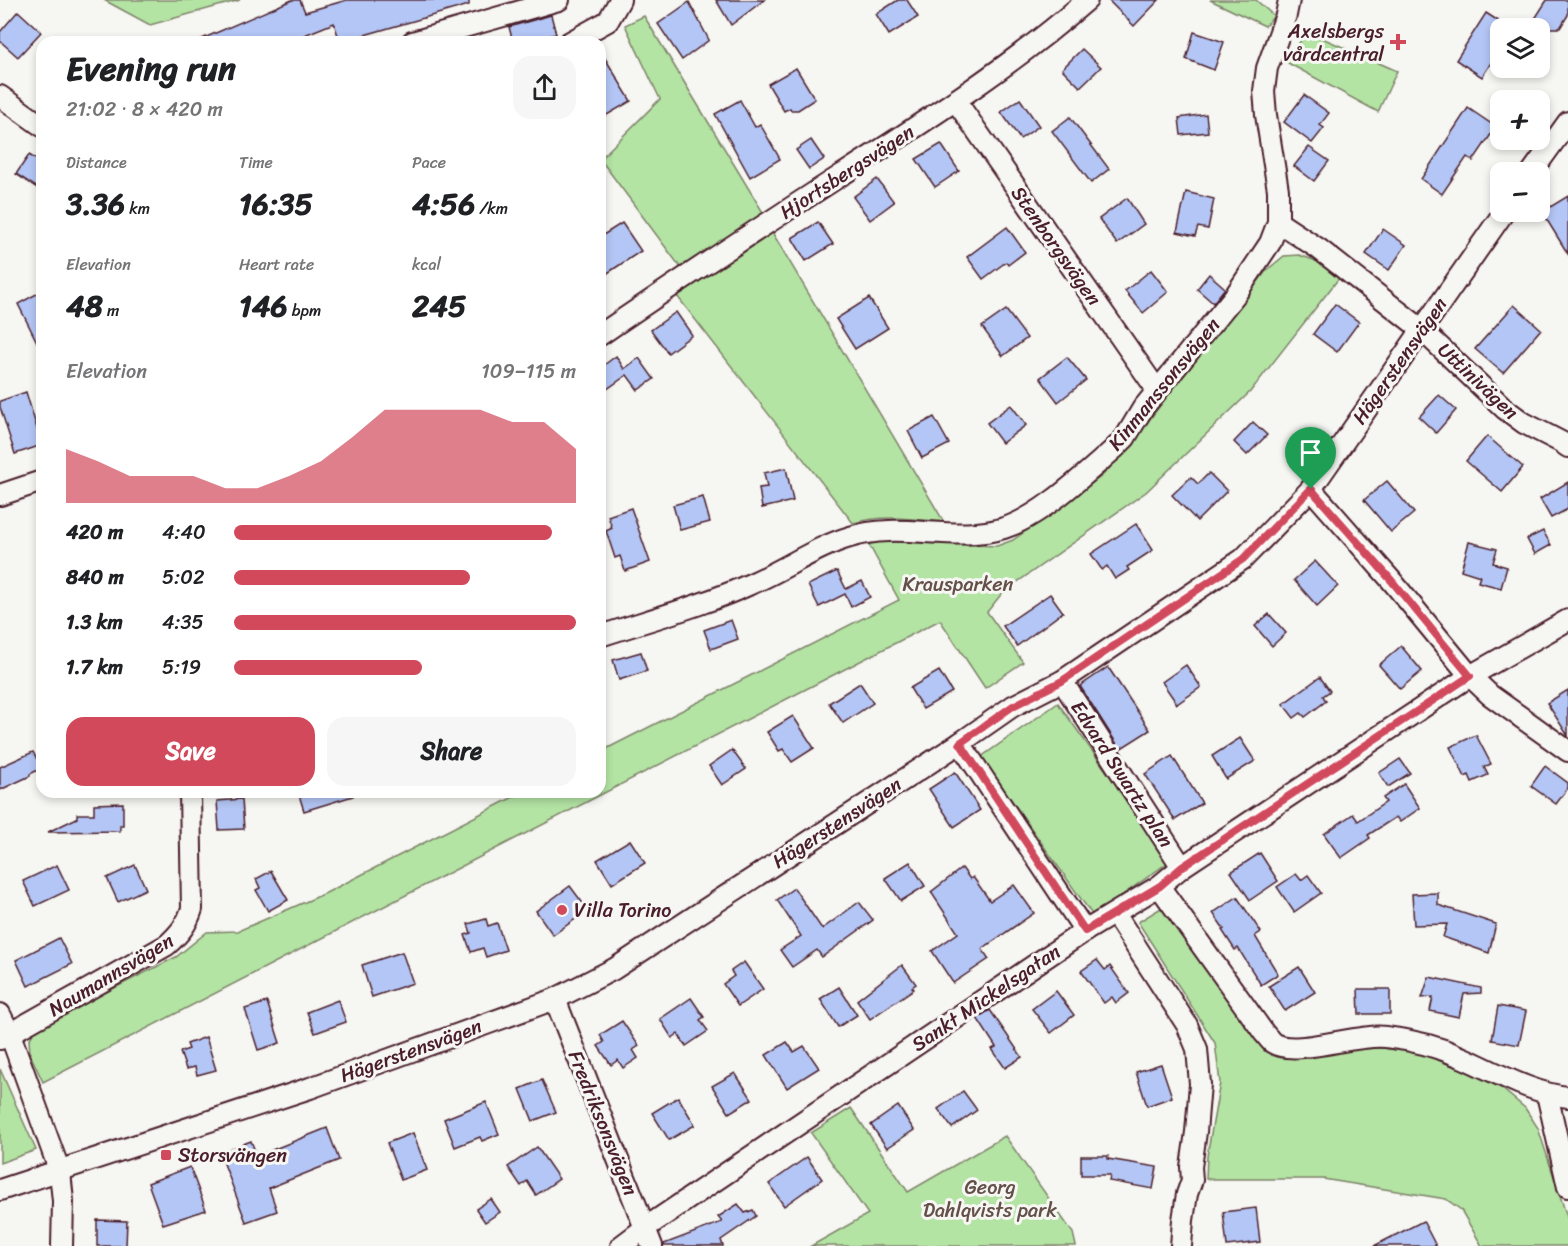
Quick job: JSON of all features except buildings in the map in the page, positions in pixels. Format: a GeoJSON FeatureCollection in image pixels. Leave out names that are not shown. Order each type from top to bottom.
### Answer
{"type":"FeatureCollection","features":[{"type":"Feature","properties":{"kind":"street"},"geometry":{"type":"LineString","coordinates":[[433,36],[560,0]]}},
{"type":"Feature","properties":{"kind":"street"},"geometry":{"type":"LineString","coordinates":[[581,36],[608,21],[620,0]]}},
{"type":"Feature","properties":{"kind":"street","name":"Hjortsbergsvägen"},"geometry":{"type":"LineString","coordinates":[[606,331],[702,265],[956,101],[1033,46],[1087,0]]}},
{"type":"Feature","properties":{"kind":"street","name":"Kinmanssonsvägen"},"geometry":{"type":"LineString","coordinates":[[606,634],[716,598],[825,547],[868,531],[1002,529],[1018,523],[1059,494],[1114,449],[1125,438],[1157,390],[1194,348],[1236,294],[1270,243],[1278,222],[1278,190],[1264,91],[1267,68],[1284,22],[1289,0]]}},
{"type":"Feature","properties":{"kind":"street"},"geometry":{"type":"LineString","coordinates":[[0,96],[36,122]]}},
{"type":"Feature","properties":{"kind":"street","name":"Stenborgsvägen"},"geometry":{"type":"LineString","coordinates":[[956,101],[1157,390]]}},
{"type":"Feature","properties":{"kind":"street"},"geometry":{"type":"LineString","coordinates":[[1539,162],[1568,122]]}},
{"type":"Feature","properties":{"kind":"street","name":"Uttinivägen"},"geometry":{"type":"LineString","coordinates":[[1278,222],[1319,249],[1422,329],[1505,409],[1524,423],[1568,447]]}},
{"type":"Feature","properties":{"kind":"street","name":"Hägerstensvägen"},"geometry":{"type":"LineString","coordinates":[[0,1190],[310,1088],[555,999],[614,969],[1013,706],[1062,681],[1243,559],[1311,489],[1497,222]]}},
{"type":"Feature","properties":{"kind":"street"},"geometry":{"type":"LineString","coordinates":[[0,495],[36,483]]}},
{"type":"Feature","properties":{"kind":"street"},"geometry":{"type":"LineString","coordinates":[[1311,489],[1391,580],[1470,676],[1490,695],[1568,751]]}},
{"type":"Feature","properties":{"kind":"street","name":"Sankt Mickelsgatan"},"geometry":{"type":"LineString","coordinates":[[621,1246],[648,1237],[1085,931],[1160,886],[1182,867],[1470,676],[1568,620]]}},
{"type":"Feature","properties":{"kind":"street","name":"Edvard Swartz plan"},"geometry":{"type":"LineString","coordinates":[[1062,681],[1182,867]]}},
{"type":"Feature","properties":{"kind":"street"},"geometry":{"type":"LineString","coordinates":[[960,743],[1085,931]]}},
{"type":"Feature","properties":{"kind":"street","name":"Naumannsvägen"},"geometry":{"type":"LineString","coordinates":[[5,1036],[167,945],[180,934],[188,922],[192,909],[190,798]]}},
{"type":"Feature","properties":{"kind":"street"},"geometry":{"type":"LineString","coordinates":[[1160,886],[1274,1044],[1289,1048],[1378,1036],[1403,1039],[1431,1045],[1460,1056],[1547,1095],[1568,1097]]}},
{"type":"Feature","properties":{"kind":"street"},"geometry":{"type":"LineString","coordinates":[[1115,914],[1187,1025],[1197,1049],[1200,1084],[1191,1167],[1192,1180],[1187,1194],[1181,1246]]}},
{"type":"Feature","properties":{"kind":"street","name":"Fredriksonsvägen"},"geometry":{"type":"LineString","coordinates":[[555,999],[648,1237]]}},
{"type":"Feature","properties":{"kind":"street"},"geometry":{"type":"LineString","coordinates":[[0,1014],[5,1036],[60,1172],[63,1201],[62,1246]]}},
{"type":"Feature","properties":{"kind":"street"},"geometry":{"type":"LineString","coordinates":[[1547,1095],[1568,1187]]}},
{"type":"Feature","properties":{"kind":"green space"},"geometry":{"type":"Polygon","coordinates":[[[104,0],[240,0],[150,25],[104,0]]]}},
{"type":"Feature","properties":{"kind":"green space"},"geometry":{"type":"Polygon","coordinates":[[[1210,0],[1256,0],[1274,16],[1265,26],[1210,0]]]}},
{"type":"Feature","properties":{"kind":"green space"},"geometry":{"type":"Polygon","coordinates":[[[644,16],[764,214],[681,268],[606,167],[606,153],[660,99],[625,25],[644,16]]]}},
{"type":"Feature","properties":{"kind":"green space"},"geometry":{"type":"Polygon","coordinates":[[[1304,36],[1320,37],[1397,71],[1378,112],[1286,62],[1304,36]]]}},
{"type":"Feature","properties":{"kind":"green space"},"geometry":{"type":"Polygon","coordinates":[[[772,232],[944,522],[888,518],[853,523],[677,296],[772,232]]]}},
{"type":"Feature","properties":{"kind":"green space","name":"Krausparken"},"geometry":{"type":"Polygon","coordinates":[[[1299,255],[1325,264],[1339,278],[1250,392],[1146,492],[1003,592],[987,612],[1023,662],[985,688],[940,620],[606,792],[606,749],[899,600],[867,541],[997,546],[1013,540],[1102,476],[1130,446],[1267,270],[1284,256],[1299,255]]]}},
{"type":"Feature","properties":{"kind":"green space"},"geometry":{"type":"Polygon","coordinates":[[[1058,703],[1170,861],[1093,916],[981,757],[1058,703]]]}},
{"type":"Feature","properties":{"kind":"green space","name":"Krausparken"},"geometry":{"type":"Polygon","coordinates":[[[511,798],[594,798],[43,1082],[30,1054],[29,1040],[37,1027],[176,957],[207,932],[238,931],[326,893],[511,798]]]}},
{"type":"Feature","properties":{"kind":"green space"},"geometry":{"type":"Polygon","coordinates":[[[1166,905],[1255,1037],[1267,1050],[1322,1054],[1354,1049],[1383,1048],[1421,1053],[1501,1088],[1525,1108],[1538,1128],[1568,1220],[1568,1246],[1482,1246],[1461,1210],[1446,1199],[1323,1179],[1206,1179],[1207,1156],[1220,1083],[1215,1043],[1138,922],[1166,905]]]}},
{"type":"Feature","properties":{"kind":"green space"},"geometry":{"type":"Polygon","coordinates":[[[0,1069],[36,1150],[0,1163],[0,1069]]]}},
{"type":"Feature","properties":{"kind":"green space","name":"Georg Dahlqvists park"},"geometry":{"type":"Polygon","coordinates":[[[851,1108],[908,1192],[1005,1136],[1073,1233],[1076,1246],[811,1246],[868,1214],[811,1133],[851,1108]]]}},
{"type":"Feature","properties":{"kind":"place","name":"Axelsbergs vårdcentral"},"geometry":{"type":"Point","coordinates":[1398,42]}},
{"type":"Feature","properties":{"kind":"place","name":"Villa Torino"},"geometry":{"type":"Point","coordinates":[562,910]}},
{"type":"Feature","properties":{"kind":"place","name":"Storsvängen"},"geometry":{"type":"Point","coordinates":[166,1155]}},
{"type":"Feature","properties":{"kind":"route"},"geometry":{"type":"LineString","coordinates":[[1311,489],[1391,580],[1470,676],[1182,867],[1160,886],[1085,931],[960,743],[1013,706],[1062,681],[1243,559],[1311,489]]}}]}
